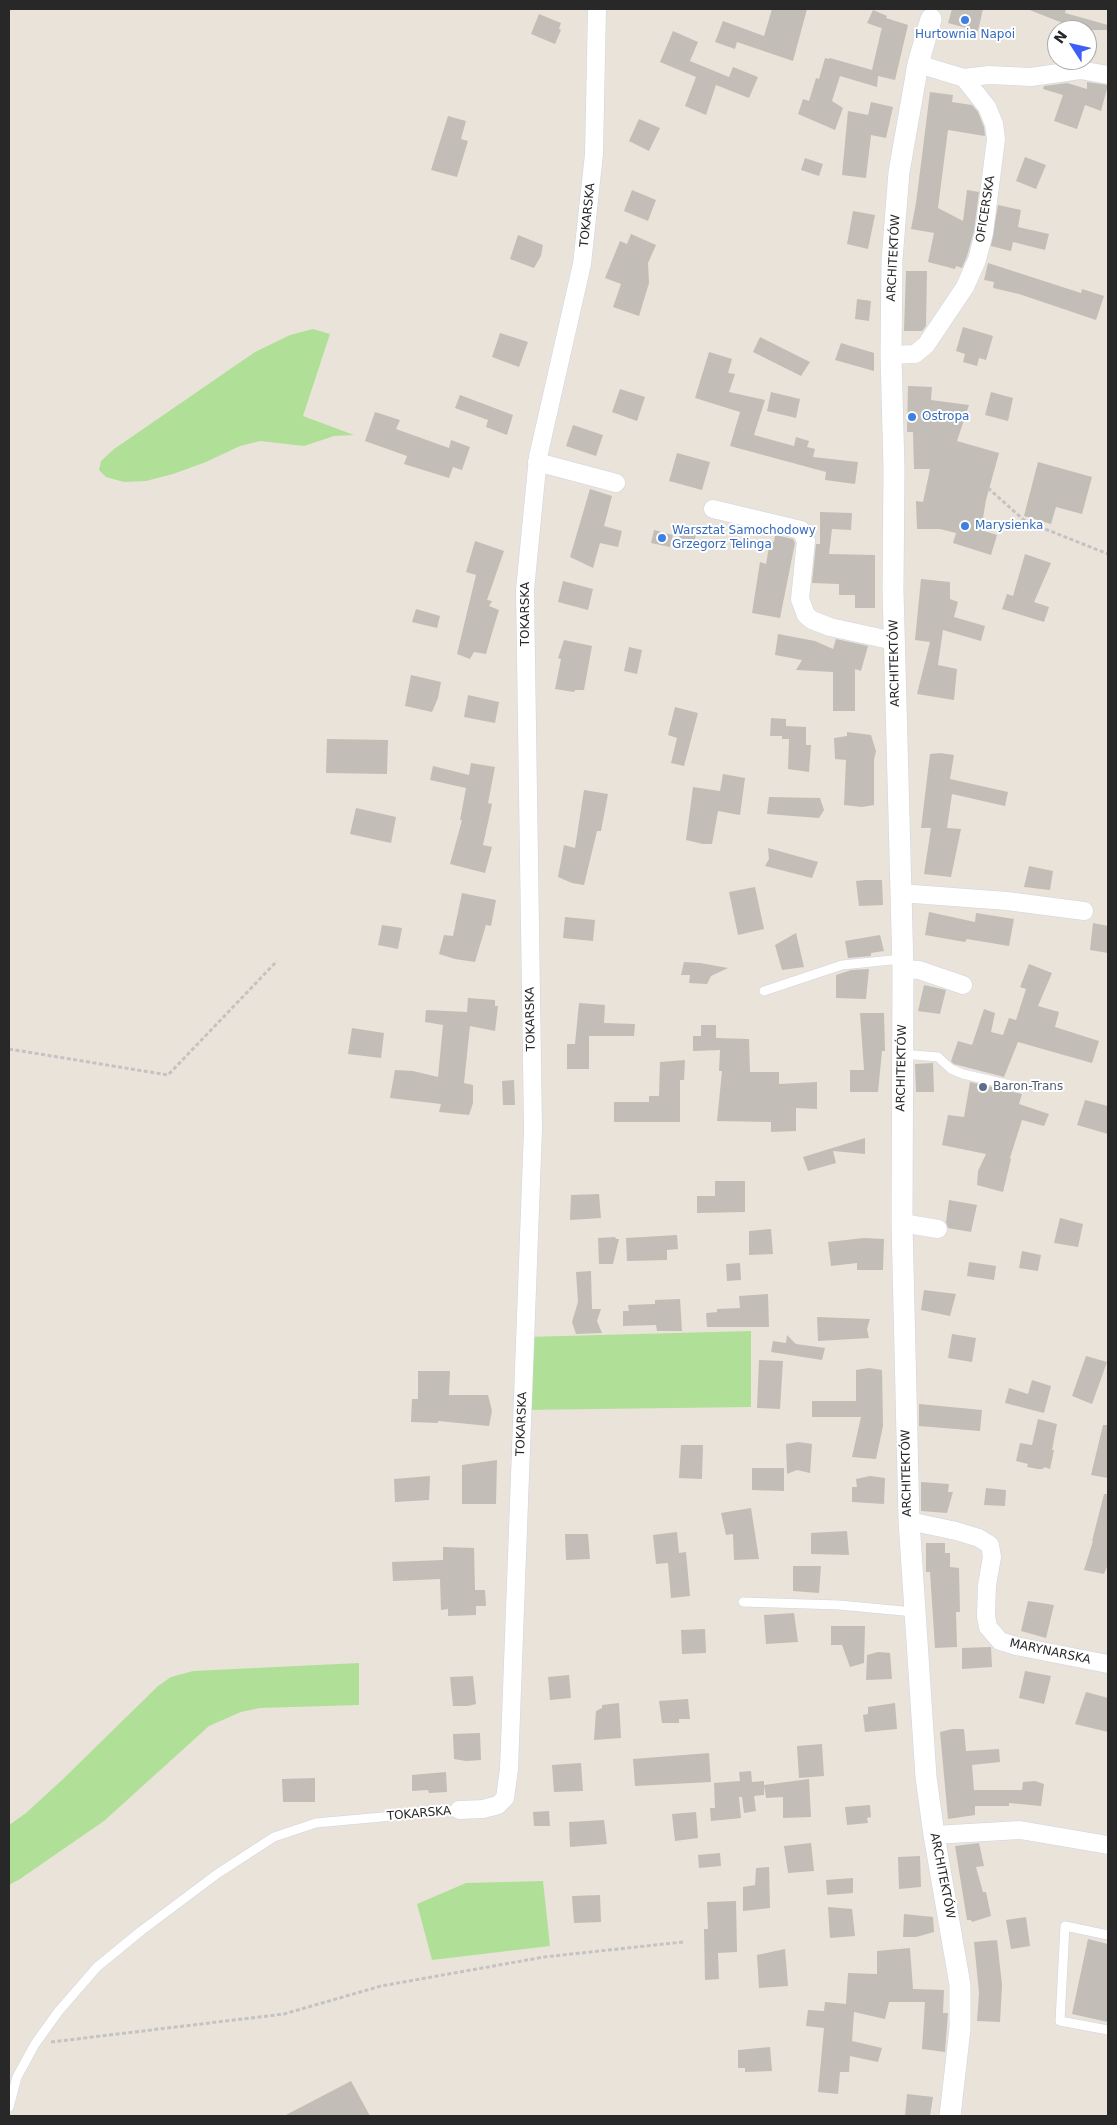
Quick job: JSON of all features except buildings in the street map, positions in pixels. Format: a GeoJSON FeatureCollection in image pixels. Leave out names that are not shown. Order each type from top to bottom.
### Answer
{"type":"FeatureCollection","features":[{"type":"Feature","properties":{"kind":"street","name":"TOKARSKA"},"geometry":{"type":"LineString","coordinates":[[459,1810],[483,1809],[498,1805],[505,1798],[509,1769],[533,1165],[525,590],[537,462],[582,264],[594,154],[597,9]]}},
{"type":"Feature","properties":{"kind":"street","name":"ARCHITEKTÓW"},"geometry":{"type":"LineString","coordinates":[[931,19],[918,64],[899,172],[892,260],[891,355],[894,469],[894,641],[903,964],[902,1223],[908,1521],[926,1777],[960,1985],[960,2029],[950,2116]]}},
{"type":"Feature","properties":{"kind":"street"},"geometry":{"type":"LineString","coordinates":[[918,64],[964,78],[989,75],[1031,77],[1080,70],[1108,75]]}},
{"type":"Feature","properties":{"kind":"street","name":"OFICERSKA"},"geometry":{"type":"LineString","coordinates":[[891,355],[914,354],[926,345],[965,287],[977,260],[984,233],[996,139],[994,124],[987,107],[964,78]]}},
{"type":"Feature","properties":{"kind":"street"},"geometry":{"type":"LineString","coordinates":[[537,462],[616,483]]}},
{"type":"Feature","properties":{"kind":"street"},"geometry":{"type":"LineString","coordinates":[[713,509],[801,530],[806,540],[800,598],[806,615],[812,620],[830,627],[894,641]]}},
{"type":"Feature","properties":{"kind":"street"},"geometry":{"type":"LineString","coordinates":[[900,892],[1007,901],[1084,911]]}},
{"type":"Feature","properties":{"kind":"street"},"geometry":{"type":"LineString","coordinates":[[903,964],[963,985]]}},
{"type":"Feature","properties":{"kind":"street"},"geometry":{"type":"LineString","coordinates":[[902,1223],[938,1229]]}},
{"type":"Feature","properties":{"kind":"street","name":"MARYNARSKA"},"geometry":{"type":"LineString","coordinates":[[908,1521],[956,1531],[979,1538],[990,1545],[992,1557],[987,1585],[986,1616],[988,1627],[1000,1641],[1016,1646],[1108,1664]]}},
{"type":"Feature","properties":{"kind":"street"},"geometry":{"type":"LineString","coordinates":[[934,1835],[1020,1830],[1108,1845]]}},
{"type":"Feature","properties":{"kind":"lane"},"geometry":{"type":"LineString","coordinates":[[764,991],[842,965],[903,964]]}},
{"type":"Feature","properties":{"kind":"lane"},"geometry":{"type":"LineString","coordinates":[[903,1054],[938,1057],[951,1069],[963,1074],[1023,1088]]}},
{"type":"Feature","properties":{"kind":"lane"},"geometry":{"type":"LineString","coordinates":[[743,1602],[839,1606],[914,1612]]}},
{"type":"Feature","properties":{"kind":"lane","name":"TOKARSKA"},"geometry":{"type":"LineString","coordinates":[[9,2107],[17,2078],[35,2044],[58,2012],[97,1967],[141,1931],[217,1874],[274,1837],[316,1823],[459,1810]]}},
{"type":"Feature","properties":{"kind":"lane"},"geometry":{"type":"LineString","coordinates":[[1108,1935],[1066,1926],[1060,2021],[1108,2030]]}},
{"type":"Feature","properties":{"kind":"path"},"geometry":{"type":"LineString","coordinates":[[988,488],[1025,521],[1108,554]]}},
{"type":"Feature","properties":{"kind":"path"},"geometry":{"type":"LineString","coordinates":[[9,1049],[168,1075],[278,961]]}},
{"type":"Feature","properties":{"kind":"path"},"geometry":{"type":"LineString","coordinates":[[35,2044],[284,2014],[391,1984],[544,1957],[683,1942]]}},
{"type":"Feature","properties":{"kind":"green space"},"geometry":{"type":"Polygon","coordinates":[[[313,329],[330,334],[303,416],[354,435],[334,436],[304,446],[260,441],[240,446],[206,462],[173,474],[146,481],[124,482],[106,477],[99,470],[101,461],[114,449],[255,352],[290,335],[313,329]]]}},
{"type":"Feature","properties":{"kind":"green space"},"geometry":{"type":"Polygon","coordinates":[[[751,1331],[751,1407],[522,1410],[525,1337],[751,1331]]]}},
{"type":"Feature","properties":{"kind":"green space"},"geometry":{"type":"Polygon","coordinates":[[[359,1663],[359,1705],[260,1708],[241,1712],[209,1726],[104,1821],[9,1885],[9,1825],[26,1813],[158,1686],[171,1677],[193,1671],[359,1663]]]}},
{"type":"Feature","properties":{"kind":"green space"},"geometry":{"type":"Polygon","coordinates":[[[543,1881],[550,1946],[432,1960],[417,1904],[466,1883],[543,1881]]]}},
{"type":"Feature","properties":{"kind":"place","name":"Hurtownia Napoi"},"geometry":{"type":"Point","coordinates":[965,20]}},
{"type":"Feature","properties":{"kind":"place","name":"Ostropa"},"geometry":{"type":"Point","coordinates":[912,417]}},
{"type":"Feature","properties":{"kind":"place","name":"Marysienka"},"geometry":{"type":"Point","coordinates":[965,526]}},
{"type":"Feature","properties":{"kind":"place","name":"Warsztat Samochodowy Grzegorz Telinga"},"geometry":{"type":"Point","coordinates":[662,538]}},
{"type":"Feature","properties":{"kind":"place","name":"Baron-Trans"},"geometry":{"type":"Point","coordinates":[983,1087]}}]}
